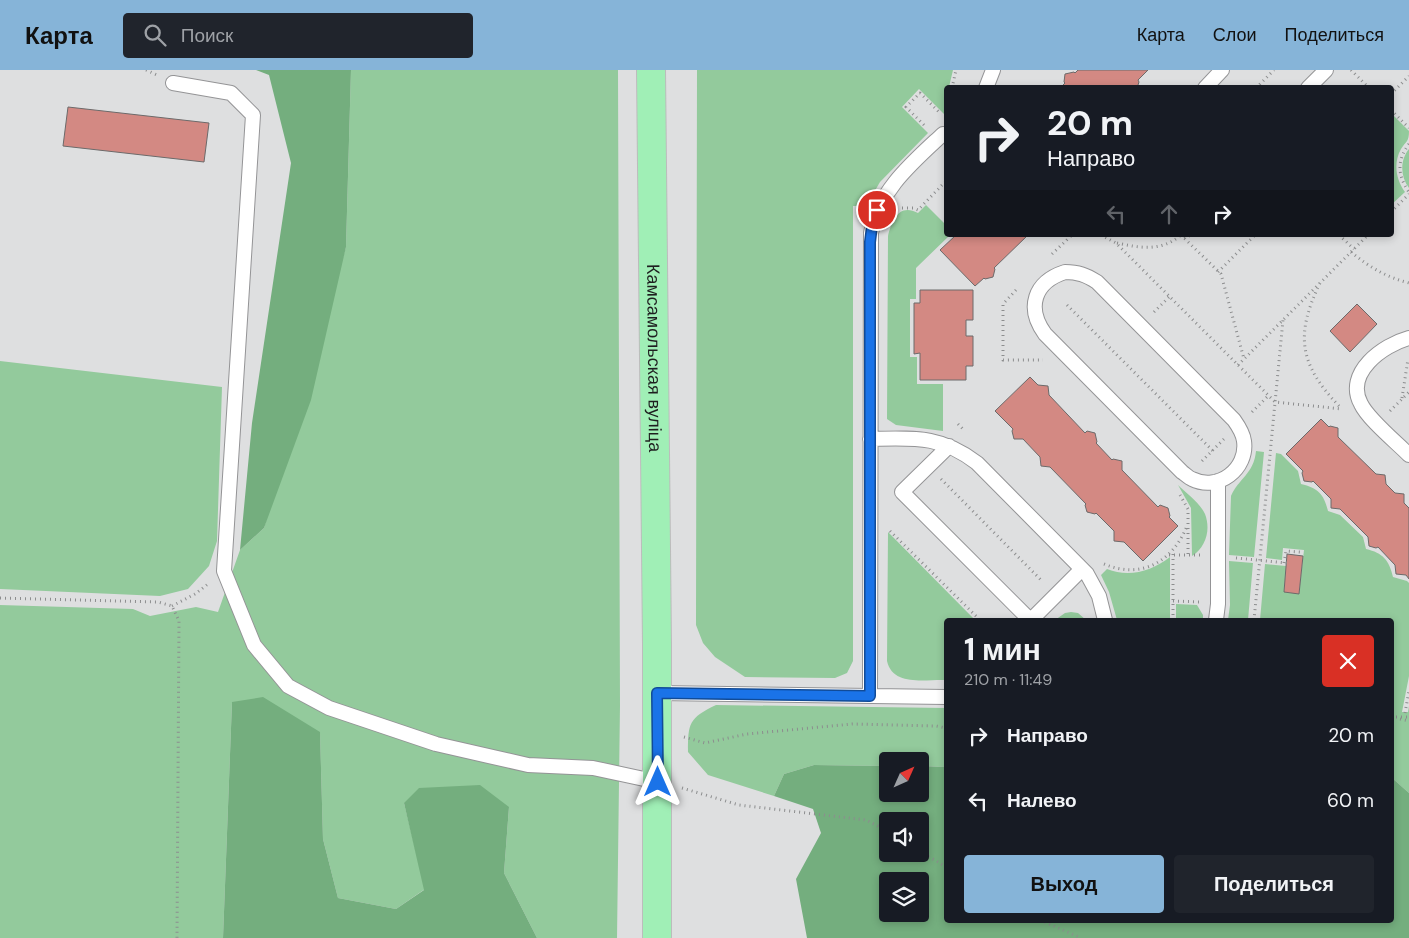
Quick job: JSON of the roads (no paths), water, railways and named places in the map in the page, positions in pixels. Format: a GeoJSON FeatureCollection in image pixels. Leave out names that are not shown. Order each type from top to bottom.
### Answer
{"type":"FeatureCollection","features":[{"type":"Feature","properties":{"kind":"main road","name":"Камсамольская вуліца"},"geometry":{"type":"LineString","coordinates":[[651,70],[658,782],[657,938]]}},
{"type":"Feature","properties":{"kind":"lane"},"geometry":{"type":"LineString","coordinates":[[987,85],[993,70]]}},
{"type":"Feature","properties":{"kind":"lane"},"geometry":{"type":"LineString","coordinates":[[1208,85],[1222,70]]}},
{"type":"Feature","properties":{"kind":"lane"},"geometry":{"type":"LineString","coordinates":[[1311,85],[1326,70]]}},
{"type":"Feature","properties":{"kind":"lane"},"geometry":{"type":"LineString","coordinates":[[173,83],[231,92],[253,115],[224,571],[254,645],[288,686],[329,708],[436,744],[528,765],[594,768],[658,782]]}},
{"type":"Feature","properties":{"kind":"lane"},"geometry":{"type":"LineString","coordinates":[[870,696],[870,242],[872,226],[877,210],[889,189],[940,137]]}},
{"type":"Feature","properties":{"kind":"lane"},"geometry":{"type":"LineString","coordinates":[[1065,272],[1076,272],[1096,282],[1234,420],[1242,435],[1244,452],[1241,463],[1234,472],[1225,479],[1218,481],[1202,482],[1191,479],[1182,472],[1044,334],[1036,320],[1034,302],[1044,282],[1065,272]]}},
{"type":"Feature","properties":{"kind":"lane"},"geometry":{"type":"LineString","coordinates":[[1409,338],[1388,346],[1367,364],[1357,383],[1357,394],[1367,413],[1409,455]]}},
{"type":"Feature","properties":{"kind":"lane"},"geometry":{"type":"LineString","coordinates":[[870,439],[934,441],[959,451],[977,463],[1082,569],[1099,596],[1104,618]]}},
{"type":"Feature","properties":{"kind":"lane"},"geometry":{"type":"LineString","coordinates":[[949,446],[902,492],[1028,618]]}},
{"type":"Feature","properties":{"kind":"lane"},"geometry":{"type":"LineString","coordinates":[[1216,618],[1218,602],[1218,481]]}},
{"type":"Feature","properties":{"kind":"lane"},"geometry":{"type":"LineString","coordinates":[[1032,618],[1082,569]]}},
{"type":"Feature","properties":{"kind":"lane"},"geometry":{"type":"LineString","coordinates":[[657,705],[870,696],[944,697]]}}]}
